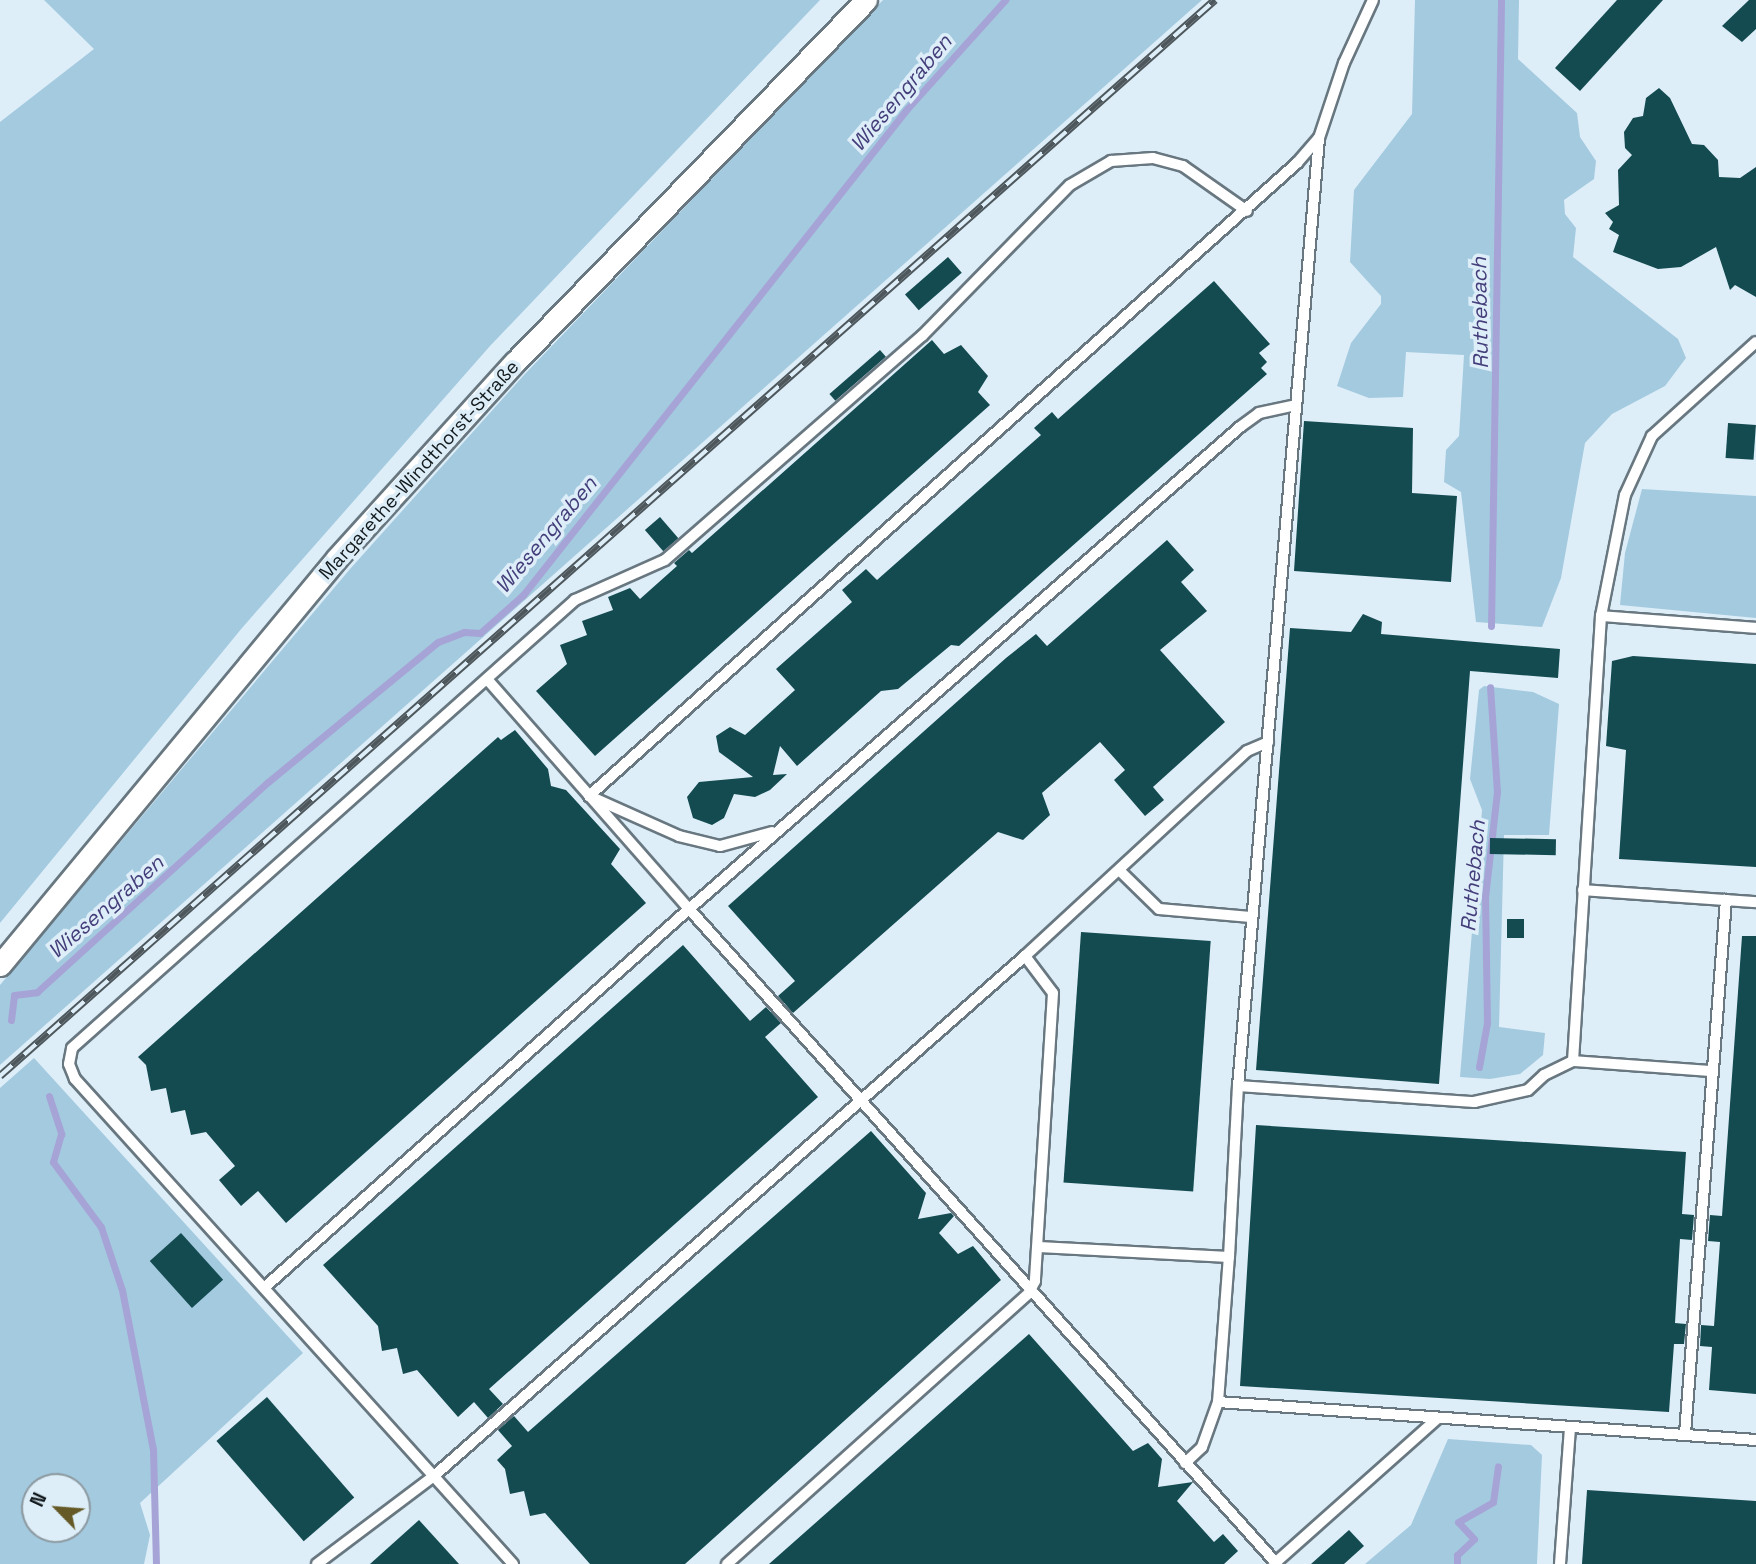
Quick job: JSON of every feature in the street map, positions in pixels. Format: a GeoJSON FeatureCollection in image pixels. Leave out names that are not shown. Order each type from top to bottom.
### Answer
{"type":"FeatureCollection","features":[{"type":"Feature","properties":{"kind":"street","name":"Margarethe-Windthorst-Straße"},"geometry":{"type":"LineString","coordinates":[[0,965],[337,558],[515,362],[866,0]]}},
{"type":"Feature","properties":{"kind":"lane"},"geometry":{"type":"LineString","coordinates":[[1185,1463],[1202,1447],[1218,1402],[1251,917],[1268,742],[1293,406],[1319,138],[1336,83],[1373,0]]}},
{"type":"Feature","properties":{"kind":"lane"},"geometry":{"type":"LineString","coordinates":[[589,796],[1247,211],[1319,138]]}},
{"type":"Feature","properties":{"kind":"lane"},"geometry":{"type":"LineString","coordinates":[[513,1564],[75,1079],[69,1064],[72,1048],[575,600],[665,560],[922,336],[1070,185],[1111,161],[1153,158],[1183,166],[1247,211]]}},
{"type":"Feature","properties":{"kind":"lane"},"geometry":{"type":"LineString","coordinates":[[1573,1061],[1601,616],[1615,533],[1637,459],[1669,418],[1756,342]]}},
{"type":"Feature","properties":{"kind":"lane"},"geometry":{"type":"LineString","coordinates":[[265,1287],[778,830],[1240,427],[1259,413],[1293,406]]}},
{"type":"Feature","properties":{"kind":"lane"},"geometry":{"type":"LineString","coordinates":[[1601,616],[1756,628]]}},
{"type":"Feature","properties":{"kind":"lane"},"geometry":{"type":"LineString","coordinates":[[487,680],[1029,1293],[1275,1564],[1437,1419]]}},
{"type":"Feature","properties":{"kind":"lane"},"geometry":{"type":"LineString","coordinates":[[317,1564],[435,1475],[857,1100],[1025,956],[1247,751],[1268,742]]}},
{"type":"Feature","properties":{"kind":"lane"},"geometry":{"type":"LineString","coordinates":[[589,796],[679,836],[720,846],[778,830]]}},
{"type":"Feature","properties":{"kind":"lane"},"geometry":{"type":"LineString","coordinates":[[1120,871],[1159,909],[1251,917]]}},
{"type":"Feature","properties":{"kind":"lane"},"geometry":{"type":"LineString","coordinates":[[1583,890],[1756,902]]}},
{"type":"Feature","properties":{"kind":"lane"},"geometry":{"type":"LineString","coordinates":[[1685,1434],[1709,1071],[1726,900]]}},
{"type":"Feature","properties":{"kind":"lane"},"geometry":{"type":"LineString","coordinates":[[727,1564],[1029,1293],[1039,1247],[1053,993],[1025,956]]}},
{"type":"Feature","properties":{"kind":"lane"},"geometry":{"type":"LineString","coordinates":[[1238,1086],[1474,1102],[1528,1090],[1544,1074],[1573,1061],[1709,1071]]}},
{"type":"Feature","properties":{"kind":"lane"},"geometry":{"type":"LineString","coordinates":[[1039,1247],[1229,1257]]}},
{"type":"Feature","properties":{"kind":"lane"},"geometry":{"type":"LineString","coordinates":[[1218,1402],[1756,1440]]}},
{"type":"Feature","properties":{"kind":"lane"},"geometry":{"type":"LineString","coordinates":[[1560,1564],[1570,1427]]}},
{"type":"Feature","properties":{"kind":"shaded area"},"geometry":{"type":"Polygon","coordinates":[[[44,0],[820,0],[490,346],[242,628],[0,923],[0,122],[94,49],[44,0]]]}},
{"type":"Feature","properties":{"kind":"shaded area"},"geometry":{"type":"Polygon","coordinates":[[[883,0],[1202,0],[0,1065],[0,985],[350,569],[524,375],[883,0]]]}},
{"type":"Feature","properties":{"kind":"shaded area"},"geometry":{"type":"Polygon","coordinates":[[[1415,0],[1519,0],[1518,59],[1577,113],[1580,137],[1596,161],[1594,179],[1564,200],[1565,214],[1576,228],[1573,257],[1678,339],[1686,358],[1665,386],[1612,414],[1585,443],[1561,578],[1542,627],[1476,622],[1461,492],[1444,482],[1446,450],[1459,436],[1464,355],[1406,352],[1403,397],[1369,398],[1337,386],[1351,343],[1381,304],[1381,296],[1350,262],[1354,190],[1412,114],[1415,0]]]}},
{"type":"Feature","properties":{"kind":"shaded area"},"geometry":{"type":"Polygon","coordinates":[[[1642,489],[1756,496],[1756,618],[1620,605],[1625,553],[1642,489]]]}},
{"type":"Feature","properties":{"kind":"shaded area"},"geometry":{"type":"Polygon","coordinates":[[[1484,686],[1533,692],[1559,704],[1549,835],[1504,835],[1499,1027],[1545,1033],[1543,1055],[1520,1074],[1490,1079],[1460,1077],[1482,810],[1470,779],[1479,690],[1484,686]]]}},
{"type":"Feature","properties":{"kind":"shaded area"},"geometry":{"type":"Polygon","coordinates":[[[34,1058],[303,1353],[140,1503],[150,1535],[144,1564],[0,1564],[0,1088],[34,1058]]]}},
{"type":"Feature","properties":{"kind":"shaded area"},"geometry":{"type":"Polygon","coordinates":[[[1448,1439],[1531,1445],[1542,1455],[1537,1564],[1365,1564],[1411,1525],[1448,1439]]]}},
{"type":"Feature","properties":{"kind":"building"},"geometry":{"type":"Polygon","coordinates":[[[1617,0],[1663,0],[1580,91],[1555,68],[1617,0]]]}},
{"type":"Feature","properties":{"kind":"building"},"geometry":{"type":"Polygon","coordinates":[[[1749,0],[1756,0],[1756,29],[1742,42],[1722,26],[1749,0]]]}},
{"type":"Feature","properties":{"kind":"building"},"geometry":{"type":"Polygon","coordinates":[[[1659,88],[1670,98],[1692,144],[1704,145],[1718,160],[1719,177],[1740,178],[1756,167],[1756,297],[1735,285],[1730,290],[1716,247],[1681,267],[1658,269],[1613,252],[1619,235],[1609,229],[1613,222],[1605,213],[1619,205],[1618,170],[1632,155],[1625,148],[1624,132],[1633,118],[1643,116],[1646,98],[1659,88]]]}},
{"type":"Feature","properties":{"kind":"building"},"geometry":{"type":"Polygon","coordinates":[[[948,257],[962,273],[919,310],[905,294],[948,257]]]}},
{"type":"Feature","properties":{"kind":"building"},"geometry":{"type":"Polygon","coordinates":[[[1214,281],[1270,344],[1259,353],[1267,362],[1261,368],[1267,374],[959,646],[951,645],[898,689],[881,691],[797,766],[780,746],[773,775],[787,774],[770,790],[755,797],[734,794],[724,818],[712,825],[693,818],[687,797],[699,782],[753,777],[719,752],[716,736],[730,727],[745,735],[795,690],[776,669],[852,602],[842,590],[866,569],[877,580],[1041,435],[1034,428],[1052,412],[1058,419],[1214,281]]]}},
{"type":"Feature","properties":{"kind":"building"},"geometry":{"type":"Polygon","coordinates":[[[932,340],[944,354],[961,345],[988,376],[978,392],[990,405],[595,756],[536,691],[567,664],[560,645],[587,635],[582,621],[613,610],[608,597],[630,588],[640,599],[677,566],[674,563],[689,550],[692,553],[932,340]]]}},
{"type":"Feature","properties":{"kind":"building"},"geometry":{"type":"Polygon","coordinates":[[[880,350],[886,357],[835,401],[829,394],[880,350]]]}},
{"type":"Feature","properties":{"kind":"building"},"geometry":{"type":"Polygon","coordinates":[[[1304,421],[1413,428],[1412,493],[1457,496],[1451,582],[1294,571],[1304,421]]]}},
{"type":"Feature","properties":{"kind":"building"},"geometry":{"type":"Polygon","coordinates":[[[1728,423],[1756,425],[1753,460],[1726,458],[1728,423]]]}},
{"type":"Feature","properties":{"kind":"building"},"geometry":{"type":"Polygon","coordinates":[[[660,517],[678,538],[663,551],[645,530],[660,517]]]}},
{"type":"Feature","properties":{"kind":"building"},"geometry":{"type":"Polygon","coordinates":[[[1167,540],[1194,570],[1181,582],[1207,611],[1160,650],[1225,722],[1153,787],[1164,800],[1145,816],[1114,780],[1125,770],[1100,742],[1042,793],[1050,815],[1023,840],[998,832],[793,1013],[778,996],[795,981],[728,906],[1006,658],[1036,634],[1047,646],[1167,540]]]}},
{"type":"Feature","properties":{"kind":"building"},"geometry":{"type":"Polygon","coordinates":[[[1363,614],[1382,622],[1381,634],[1560,649],[1558,678],[1470,671],[1439,1084],[1256,1070],[1290,628],[1351,632],[1363,614]]]}},
{"type":"Feature","properties":{"kind":"building"},"geometry":{"type":"Polygon","coordinates":[[[1633,656],[1756,664],[1756,867],[1619,859],[1626,750],[1606,746],[1612,661],[1633,656]]]}},
{"type":"Feature","properties":{"kind":"building"},"geometry":{"type":"Polygon","coordinates":[[[515,730],[548,769],[551,786],[566,790],[620,849],[611,864],[646,903],[286,1223],[258,1191],[241,1206],[219,1180],[235,1166],[206,1132],[191,1135],[185,1110],[171,1113],[166,1088],[151,1091],[146,1065],[138,1057],[498,737],[501,740],[515,730]]]}},
{"type":"Feature","properties":{"kind":"building"},"geometry":{"type":"Polygon","coordinates":[[[1490,838],[1556,839],[1556,855],[1490,854],[1490,838]]]}},
{"type":"Feature","properties":{"kind":"building"},"geometry":{"type":"Polygon","coordinates":[[[1507,919],[1524,919],[1524,938],[1507,938],[1507,919]]]}},
{"type":"Feature","properties":{"kind":"building"},"geometry":{"type":"Polygon","coordinates":[[[1081,932],[1211,941],[1193,1191],[1063,1182],[1081,932]]]}},
{"type":"Feature","properties":{"kind":"building"},"geometry":{"type":"Polygon","coordinates":[[[1742,936],[1756,936],[1756,1394],[1709,1390],[1712,1347],[1700,1346],[1701,1325],[1714,1326],[1720,1242],[1708,1241],[1710,1215],[1722,1216],[1742,936]]]}},
{"type":"Feature","properties":{"kind":"building"},"geometry":{"type":"Polygon","coordinates":[[[683,945],[750,1021],[766,1007],[781,1023],[765,1037],[818,1097],[489,1389],[503,1404],[488,1418],[474,1402],[458,1417],[417,1370],[403,1374],[397,1348],[382,1351],[378,1326],[323,1265],[683,945]]]}},
{"type":"Feature","properties":{"kind":"building"},"geometry":{"type":"Polygon","coordinates":[[[1256,1125],[1686,1152],[1682,1214],[1694,1215],[1692,1240],[1680,1239],[1675,1323],[1686,1324],[1684,1344],[1674,1344],[1669,1412],[1240,1386],[1256,1125]]]}},
{"type":"Feature","properties":{"kind":"building"},"geometry":{"type":"Polygon","coordinates":[[[871,1131],[926,1193],[918,1219],[951,1213],[954,1216],[939,1233],[958,1254],[973,1246],[1001,1280],[685,1564],[590,1564],[545,1513],[530,1516],[524,1491],[510,1494],[505,1469],[497,1460],[512,1446],[498,1430],[514,1416],[528,1432],[871,1131]]]}},
{"type":"Feature","properties":{"kind":"building"},"geometry":{"type":"Polygon","coordinates":[[[181,1233],[223,1280],[192,1308],[150,1261],[181,1233]]]}},
{"type":"Feature","properties":{"kind":"building"},"geometry":{"type":"Polygon","coordinates":[[[1029,1334],[1133,1451],[1148,1443],[1162,1459],[1158,1487],[1193,1482],[1177,1501],[1214,1542],[1223,1534],[1238,1551],[1224,1564],[769,1564],[1029,1334]]]}},
{"type":"Feature","properties":{"kind":"building"},"geometry":{"type":"Polygon","coordinates":[[[267,1397],[354,1497],[304,1541],[216,1441],[267,1397]]]}},
{"type":"Feature","properties":{"kind":"building"},"geometry":{"type":"Polygon","coordinates":[[[1587,1490],[1756,1501],[1756,1564],[1582,1564],[1587,1490]]]}},
{"type":"Feature","properties":{"kind":"building"},"geometry":{"type":"Polygon","coordinates":[[[419,1520],[459,1564],[370,1564],[419,1520]]]}},
{"type":"Feature","properties":{"kind":"building"},"geometry":{"type":"Polygon","coordinates":[[[1349,1530],[1364,1546],[1344,1564],[1311,1564],[1349,1530]]]}},
{"type":"Feature","properties":{"kind":"waterway","name":"Wiesengraben"},"geometry":{"type":"LineString","coordinates":[[11,1020],[14,995],[37,992],[268,782],[438,642],[464,632],[480,633],[523,595],[907,109],[1005,0]]}},
{"type":"Feature","properties":{"kind":"waterway","name":"Ruthebach"},"geometry":{"type":"LineString","coordinates":[[1491,626],[1501,0]]}},
{"type":"Feature","properties":{"kind":"waterway","name":"Ruthebach"},"geometry":{"type":"LineString","coordinates":[[1479,1067],[1487,1023],[1485,897],[1497,792],[1490,687]]}},
{"type":"Feature","properties":{"kind":"waterway","name":"Wiesengraben"},"geometry":{"type":"LineString","coordinates":[[49,1096],[61,1134],[53,1162],[101,1227],[122,1290],[153,1450],[156,1564]]}},
{"type":"Feature","properties":{"kind":"waterway","name":"Ruthebach"},"geometry":{"type":"LineString","coordinates":[[1457,1564],[1457,1555],[1474,1539],[1458,1522],[1493,1502],[1498,1466]]}},
{"type":"Feature","properties":{"kind":"railway"},"geometry":{"type":"LineString","coordinates":[[0,1076],[1215,0]]}}]}
